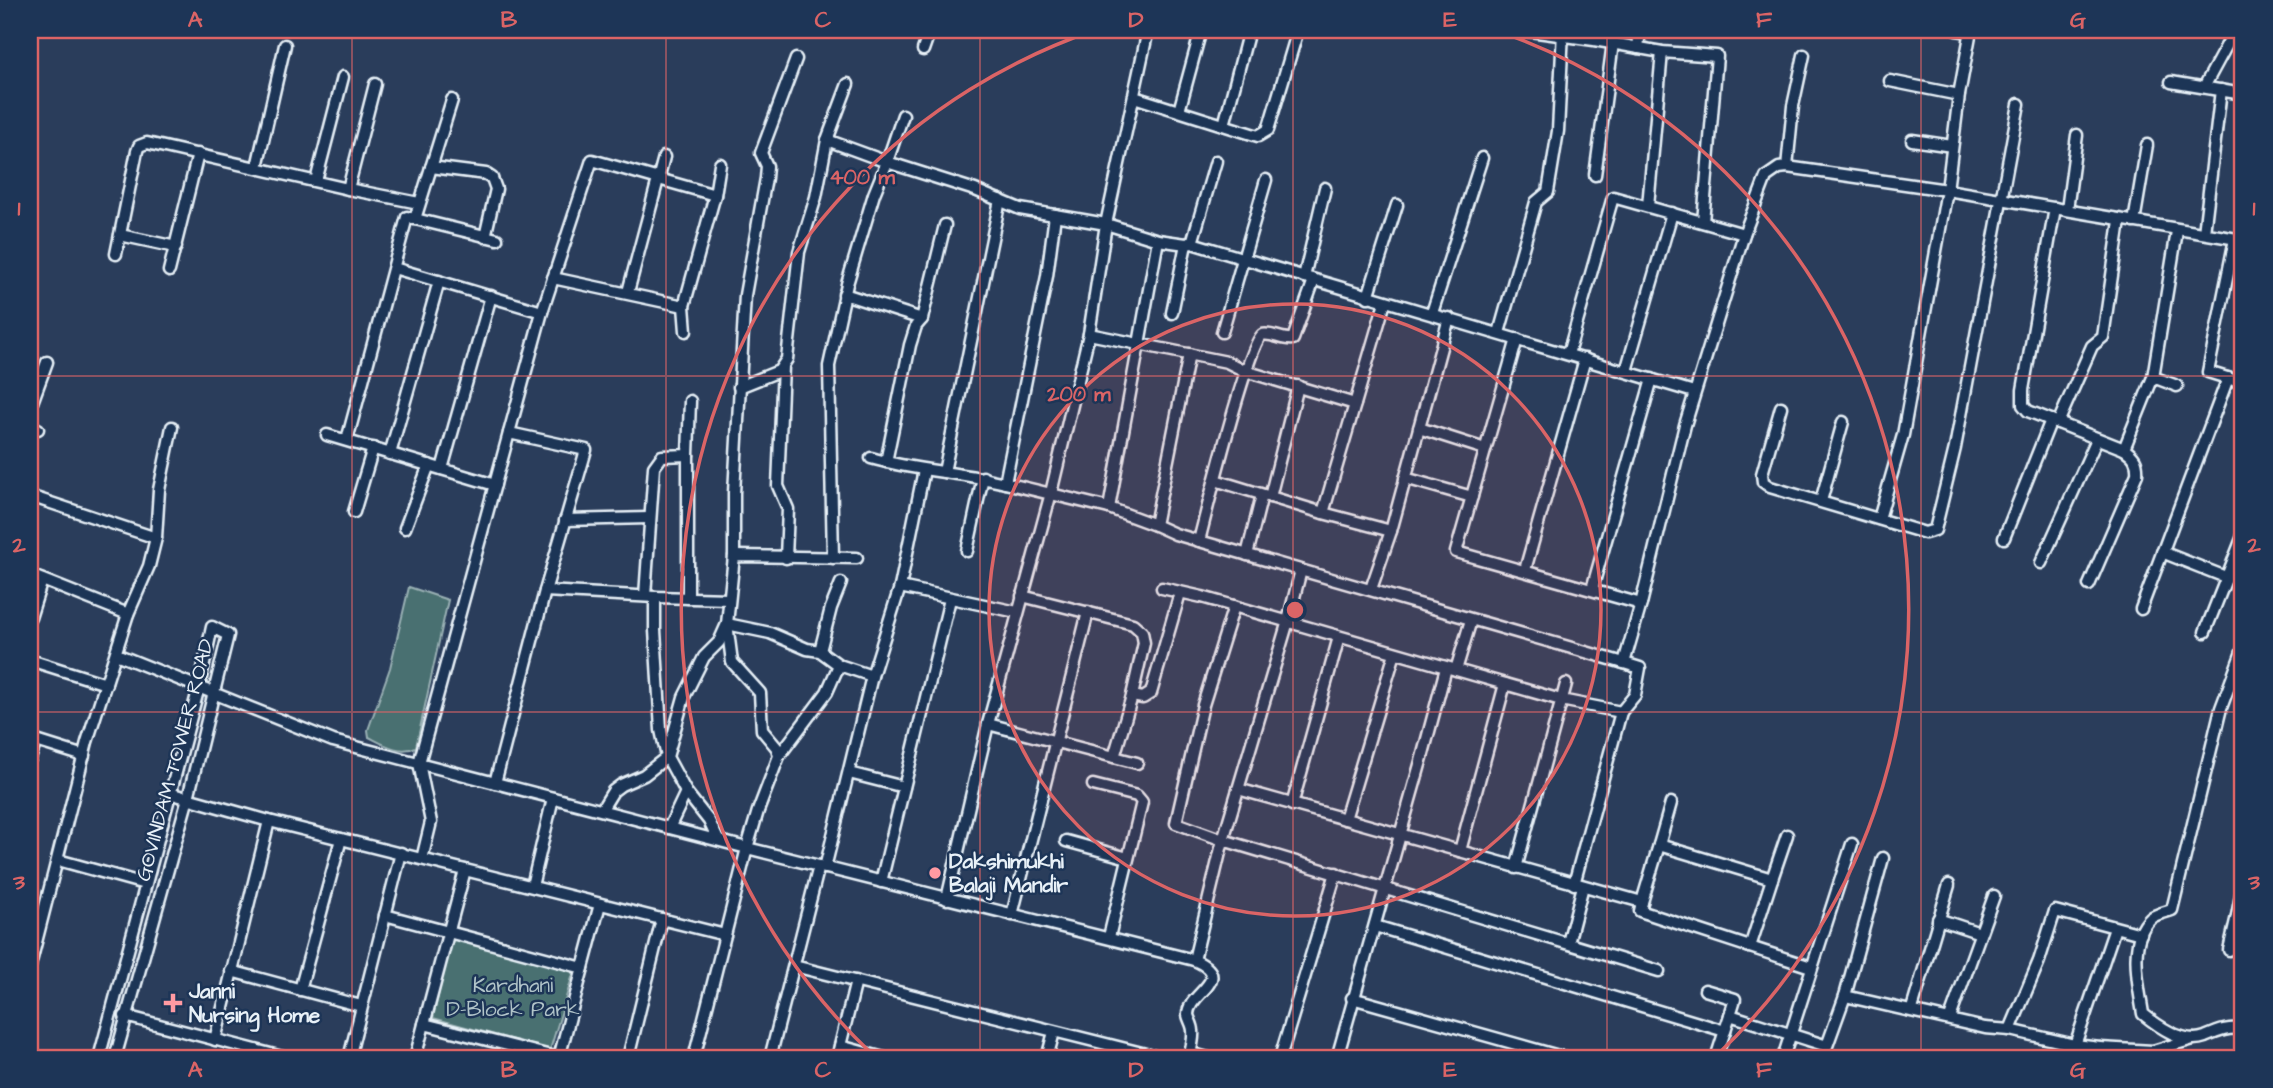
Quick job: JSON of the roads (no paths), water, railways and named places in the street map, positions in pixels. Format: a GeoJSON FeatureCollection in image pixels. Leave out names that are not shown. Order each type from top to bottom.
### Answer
{"type":"FeatureCollection","features":[{"type":"Feature","properties":{"kind":"street"},"geometry":{"type":"LineString","coordinates":[[923,50],[930,30]]}},
{"type":"Feature","properties":{"kind":"street"},"geometry":{"type":"LineString","coordinates":[[1179,111],[1201,30]]}},
{"type":"Feature","properties":{"kind":"street"},"geometry":{"type":"LineString","coordinates":[[1224,125],[1250,30]]}},
{"type":"Feature","properties":{"kind":"street"},"geometry":{"type":"LineString","coordinates":[[1134,97],[1258,136],[1268,130],[1298,30]]}},
{"type":"Feature","properties":{"kind":"street"},"geometry":{"type":"LineString","coordinates":[[1523,30],[1562,33],[1662,52],[1717,57],[1703,222]]}},
{"type":"Feature","properties":{"kind":"street"},"geometry":{"type":"LineString","coordinates":[[1638,48],[1640,30]]}},
{"type":"Feature","properties":{"kind":"street"},"geometry":{"type":"LineString","coordinates":[[1879,519],[1903,435],[1947,190],[1970,31],[1956,30]]}},
{"type":"Feature","properties":{"kind":"street"},"geometry":{"type":"LineString","coordinates":[[2204,87],[2235,30]]}},
{"type":"Feature","properties":{"kind":"street"},"geometry":{"type":"LineString","coordinates":[[947,899],[988,723],[1051,494],[1089,334],[1105,224],[1146,31]]}},
{"type":"Feature","properties":{"kind":"street"},"geometry":{"type":"LineString","coordinates":[[1499,333],[1536,202],[1548,192],[1559,118],[1562,33]]}},
{"type":"Feature","properties":{"kind":"street"},"geometry":{"type":"LineString","coordinates":[[1595,175],[1613,43]]}},
{"type":"Feature","properties":{"kind":"street"},"geometry":{"type":"LineString","coordinates":[[257,167],[285,45]]}},
{"type":"Feature","properties":{"kind":"street"},"geometry":{"type":"LineString","coordinates":[[1648,206],[1662,52]]}},
{"type":"Feature","properties":{"kind":"street"},"geometry":{"type":"LineString","coordinates":[[1787,167],[1793,106],[1804,55]]}},
{"type":"Feature","properties":{"kind":"street"},"geometry":{"type":"LineString","coordinates":[[779,756],[777,748],[762,730],[761,698],[757,687],[732,662],[727,624],[734,555],[734,493],[745,295],[767,166],[761,153],[796,59]]}},
{"type":"Feature","properties":{"kind":"street"},"geometry":{"type":"LineString","coordinates":[[316,181],[343,77]]}},
{"type":"Feature","properties":{"kind":"street"},"geometry":{"type":"LineString","coordinates":[[1890,81],[1959,95]]}},
{"type":"Feature","properties":{"kind":"street"},"geometry":{"type":"LineString","coordinates":[[2171,82],[2243,94]]}},
{"type":"Feature","properties":{"kind":"street"},"geometry":{"type":"LineString","coordinates":[[348,189],[375,84]]}},
{"type":"Feature","properties":{"kind":"street"},"geometry":{"type":"LineString","coordinates":[[786,558],[788,509],[778,486],[783,366],[789,350],[799,252],[816,197],[827,140],[848,84]]}},
{"type":"Feature","properties":{"kind":"street"},"geometry":{"type":"LineString","coordinates":[[2204,233],[2221,90]]}},
{"type":"Feature","properties":{"kind":"street"},"geometry":{"type":"LineString","coordinates":[[415,219],[452,100]]}},
{"type":"Feature","properties":{"kind":"street"},"geometry":{"type":"LineString","coordinates":[[1781,407],[1762,474],[1763,482],[1770,487],[1925,533],[1935,530],[1955,448],[2019,104]]}},
{"type":"Feature","properties":{"kind":"street"},"geometry":{"type":"LineString","coordinates":[[833,558],[830,366],[844,294],[874,194],[904,115]]}},
{"type":"Feature","properties":{"kind":"street"},"geometry":{"type":"LineString","coordinates":[[2067,210],[2077,135]]}},
{"type":"Feature","properties":{"kind":"street"},"geometry":{"type":"LineString","coordinates":[[827,140],[975,190],[1020,209],[1105,224],[1158,240],[1189,243],[1694,392]]}},
{"type":"Feature","properties":{"kind":"street"},"geometry":{"type":"LineString","coordinates":[[1912,140],[1952,146]]}},
{"type":"Feature","properties":{"kind":"street"},"geometry":{"type":"LineString","coordinates":[[116,254],[138,146],[146,143],[419,203]]}},
{"type":"Feature","properties":{"kind":"street"},"geometry":{"type":"LineString","coordinates":[[2134,222],[2147,145]]}},
{"type":"Feature","properties":{"kind":"street"},"geometry":{"type":"LineString","coordinates":[[169,271],[198,154]]}},
{"type":"Feature","properties":{"kind":"street"},"geometry":{"type":"LineString","coordinates":[[628,292],[664,157]]}},
{"type":"Feature","properties":{"kind":"street"},"geometry":{"type":"LineString","coordinates":[[1432,313],[1482,158]]}},
{"type":"Feature","properties":{"kind":"street"},"geometry":{"type":"LineString","coordinates":[[422,859],[431,822],[419,763],[542,312],[592,160],[715,195]]}},
{"type":"Feature","properties":{"kind":"street"},"geometry":{"type":"LineString","coordinates":[[1172,313],[1189,243],[1216,161]]}},
{"type":"Feature","properties":{"kind":"street"},"geometry":{"type":"LineString","coordinates":[[686,331],[684,306],[715,195],[720,164]]}},
{"type":"Feature","properties":{"kind":"street"},"geometry":{"type":"LineString","coordinates":[[431,167],[486,174],[492,178],[496,189],[485,237]]}},
{"type":"Feature","properties":{"kind":"street"},"geometry":{"type":"LineString","coordinates":[[1616,661],[1624,663],[1694,392],[1744,234],[1766,177],[1779,168],[1947,190],[2239,240],[2208,372],[2243,383]]}},
{"type":"Feature","properties":{"kind":"street"},"geometry":{"type":"LineString","coordinates":[[1222,332],[1265,180]]}},
{"type":"Feature","properties":{"kind":"street"},"geometry":{"type":"LineString","coordinates":[[1199,541],[1245,371],[1257,339],[1262,335],[1288,340],[1296,335],[1325,188]]}},
{"type":"Feature","properties":{"kind":"street"},"geometry":{"type":"LineString","coordinates":[[1568,354],[1613,197],[1744,234]]}},
{"type":"Feature","properties":{"kind":"street"},"geometry":{"type":"LineString","coordinates":[[944,472],[1000,200]]}},
{"type":"Feature","properties":{"kind":"street"},"geometry":{"type":"LineString","coordinates":[[1368,297],[1397,205]]}},
{"type":"Feature","properties":{"kind":"street"},"geometry":{"type":"LineString","coordinates":[[2055,208],[2022,399],[2028,411],[2123,449],[2134,456],[2138,464],[2137,474],[2089,584]]}},
{"type":"Feature","properties":{"kind":"street"},"geometry":{"type":"LineString","coordinates":[[1626,371],[1672,214]]}},
{"type":"Feature","properties":{"kind":"street"},"geometry":{"type":"LineString","coordinates":[[1005,482],[1047,276],[1055,215]]}},
{"type":"Feature","properties":{"kind":"street"},"geometry":{"type":"LineString","coordinates":[[347,440],[407,217],[497,239]]}},
{"type":"Feature","properties":{"kind":"street"},"geometry":{"type":"LineString","coordinates":[[2004,538],[2054,421],[2092,346],[2103,337],[2120,221]]}},
{"type":"Feature","properties":{"kind":"street"},"geometry":{"type":"LineString","coordinates":[[886,462],[910,345],[916,326],[922,320],[945,225]]}},
{"type":"Feature","properties":{"kind":"street"},"geometry":{"type":"LineString","coordinates":[[2123,449],[2153,377],[2177,231]]}},
{"type":"Feature","properties":{"kind":"street"},"geometry":{"type":"LineString","coordinates":[[120,235],[176,247]]}},
{"type":"Feature","properties":{"kind":"street"},"geometry":{"type":"LineString","coordinates":[[1109,508],[1158,240]]}},
{"type":"Feature","properties":{"kind":"street"},"geometry":{"type":"LineString","coordinates":[[394,268],[542,312]]}},
{"type":"Feature","properties":{"kind":"street"},"geometry":{"type":"LineString","coordinates":[[553,278],[684,306]]}},
{"type":"Feature","properties":{"kind":"street"},"geometry":{"type":"LineString","coordinates":[[390,454],[439,281]]}},
{"type":"Feature","properties":{"kind":"street"},"geometry":{"type":"LineString","coordinates":[[844,294],[922,320]]}},
{"type":"Feature","properties":{"kind":"street"},"geometry":{"type":"LineString","coordinates":[[442,470],[491,296]]}},
{"type":"Feature","properties":{"kind":"street"},"geometry":{"type":"LineString","coordinates":[[1322,513],[1385,302]]}},
{"type":"Feature","properties":{"kind":"street"},"geometry":{"type":"LineString","coordinates":[[1371,589],[1391,531],[1450,318]]}},
{"type":"Feature","properties":{"kind":"street"},"geometry":{"type":"LineString","coordinates":[[1089,334],[1227,362],[1245,371],[1355,404]]}},
{"type":"Feature","properties":{"kind":"street"},"geometry":{"type":"LineString","coordinates":[[1517,339],[1456,552],[1641,604]]}},
{"type":"Feature","properties":{"kind":"street"},"geometry":{"type":"LineString","coordinates":[[1154,525],[1189,354]]}},
{"type":"Feature","properties":{"kind":"street"},"geometry":{"type":"LineString","coordinates":[[1525,570],[1585,359]]}},
{"type":"Feature","properties":{"kind":"street"},"geometry":{"type":"LineString","coordinates":[[30,408],[47,362]]}},
{"type":"Feature","properties":{"kind":"street"},"geometry":{"type":"LineString","coordinates":[[739,387],[775,373],[783,366]]}},
{"type":"Feature","properties":{"kind":"street"},"geometry":{"type":"LineString","coordinates":[[2153,377],[2177,386]]}},
{"type":"Feature","properties":{"kind":"street"},"geometry":{"type":"LineString","coordinates":[[2141,609],[2228,378]]}},
{"type":"Feature","properties":{"kind":"street"},"geometry":{"type":"LineString","coordinates":[[1591,589],[1652,379]]}},
{"type":"Feature","properties":{"kind":"street"},"geometry":{"type":"LineString","coordinates":[[1247,555],[1298,386]]}},
{"type":"Feature","properties":{"kind":"street"},"geometry":{"type":"LineString","coordinates":[[688,598],[690,401]]}},
{"type":"Feature","properties":{"kind":"street"},"geometry":{"type":"LineString","coordinates":[[1821,501],[1843,422]]}},
{"type":"Feature","properties":{"kind":"street"},"geometry":{"type":"LineString","coordinates":[[30,966],[34,935],[58,860],[84,756],[128,614],[149,566],[156,538],[159,490],[172,427]]}},
{"type":"Feature","properties":{"kind":"street"},"geometry":{"type":"LineString","coordinates":[[1419,428],[1485,449]]}},
{"type":"Feature","properties":{"kind":"street"},"geometry":{"type":"LineString","coordinates":[[495,783],[545,591],[586,450],[509,432]]}},
{"type":"Feature","properties":{"kind":"street"},"geometry":{"type":"LineString","coordinates":[[327,435],[495,485]]}},
{"type":"Feature","properties":{"kind":"street"},"geometry":{"type":"LineString","coordinates":[[2041,564],[2097,439]]}},
{"type":"Feature","properties":{"kind":"street"},"geometry":{"type":"LineString","coordinates":[[354,512],[373,449]]}},
{"type":"Feature","properties":{"kind":"street"},"geometry":{"type":"LineString","coordinates":[[688,455],[662,456],[654,467],[649,518],[650,596],[655,630],[661,730],[667,757],[686,792],[709,821],[718,840]]}},
{"type":"Feature","properties":{"kind":"street"},"geometry":{"type":"LineString","coordinates":[[871,458],[923,470],[983,477],[1109,508],[1199,541],[1640,668],[1635,695],[1620,712],[1568,943]]}},
{"type":"Feature","properties":{"kind":"street"},"geometry":{"type":"LineString","coordinates":[[405,528],[429,466]]}},
{"type":"Feature","properties":{"kind":"street"},"geometry":{"type":"LineString","coordinates":[[770,1058],[849,773],[872,676],[900,587],[923,470]]}},
{"type":"Feature","properties":{"kind":"street"},"geometry":{"type":"LineString","coordinates":[[967,551],[983,477]]}},
{"type":"Feature","properties":{"kind":"street"},"geometry":{"type":"LineString","coordinates":[[1405,478],[1472,498]]}},
{"type":"Feature","properties":{"kind":"street"},"geometry":{"type":"LineString","coordinates":[[1215,480],[1391,531]]}},
{"type":"Feature","properties":{"kind":"street"},"geometry":{"type":"LineString","coordinates":[[30,496],[156,538]]}},
{"type":"Feature","properties":{"kind":"street"},"geometry":{"type":"LineString","coordinates":[[565,520],[649,518]]}},
{"type":"Feature","properties":{"kind":"street"},"geometry":{"type":"LineString","coordinates":[[2205,632],[2243,536]]}},
{"type":"Feature","properties":{"kind":"street"},"geometry":{"type":"LineString","coordinates":[[2162,552],[2228,578]]}},
{"type":"Feature","properties":{"kind":"street"},"geometry":{"type":"LineString","coordinates":[[734,555],[857,558]]}},
{"type":"Feature","properties":{"kind":"street"},"geometry":{"type":"LineString","coordinates":[[1195,960],[1223,840],[1289,621],[1301,570]]}},
{"type":"Feature","properties":{"kind":"street"},"geometry":{"type":"LineString","coordinates":[[30,575],[128,614]]}},
{"type":"Feature","properties":{"kind":"street"},"geometry":{"type":"LineString","coordinates":[[30,618],[42,580]]}},
{"type":"Feature","properties":{"kind":"street"},"geometry":{"type":"LineString","coordinates":[[820,650],[841,583]]}},
{"type":"Feature","properties":{"kind":"street"},"geometry":{"type":"LineString","coordinates":[[900,587],[1017,612]]}},
{"type":"Feature","properties":{"kind":"street"},"geometry":{"type":"LineString","coordinates":[[1162,588],[1289,621],[1561,700],[1620,712]]}},
{"type":"Feature","properties":{"kind":"street"},"geometry":{"type":"LineString","coordinates":[[545,591],[729,599]]}},
{"type":"Feature","properties":{"kind":"street"},"geometry":{"type":"LineString","coordinates":[[1132,696],[1143,698],[1151,693],[1180,593]]}},
{"type":"Feature","properties":{"kind":"street"},"geometry":{"type":"LineString","coordinates":[[1022,596],[1133,624],[1142,632],[1144,643],[1114,757]]}},
{"type":"Feature","properties":{"kind":"street"},"geometry":{"type":"LineString","coordinates":[[881,882],[950,599]]}},
{"type":"Feature","properties":{"kind":"street"},"geometry":{"type":"LineString","coordinates":[[1234,606],[1203,705],[1176,823],[1223,840],[1659,971]]}},
{"type":"Feature","properties":{"kind":"street"},"geometry":{"type":"LineString","coordinates":[[1012,915],[1088,612]]}},
{"type":"Feature","properties":{"kind":"street"},"geometry":{"type":"LineString","coordinates":[[1337,1058],[1423,754],[1451,669],[1471,620]]}},
{"type":"Feature","properties":{"kind":"street"},"geometry":{"type":"LineString","coordinates":[[727,624],[770,633],[807,649],[820,650],[839,665],[872,676]]}},
{"type":"Feature","properties":{"kind":"street"},"geometry":{"type":"LineString","coordinates":[[602,809],[613,791],[644,775],[667,757],[684,697],[704,657],[719,642],[727,624]]}},
{"type":"Feature","properties":{"kind":"street","name":"GOVINDAM TOWER ROAD"},"geometry":{"type":"LineString","coordinates":[[99,1058],[199,687],[212,627],[228,635],[215,693],[115,1058]]}},
{"type":"Feature","properties":{"kind":"street"},"geometry":{"type":"LineString","coordinates":[[1292,805],[1339,637]]}},
{"type":"Feature","properties":{"kind":"street"},"geometry":{"type":"LineString","coordinates":[[2193,1039],[2163,1030],[2143,1014],[2135,963],[2141,934],[2152,918],[2172,910],[2221,708],[2243,649]]}},
{"type":"Feature","properties":{"kind":"street"},"geometry":{"type":"LineString","coordinates":[[1345,819],[1395,653]]}},
{"type":"Feature","properties":{"kind":"street"},"geometry":{"type":"LineString","coordinates":[[116,654],[333,741],[1195,960],[1206,965],[1211,981],[1203,993],[1192,1002],[1188,1014],[1194,1030],[1190,1056],[1208,1058]]}},
{"type":"Feature","properties":{"kind":"street"},"geometry":{"type":"LineString","coordinates":[[30,660],[106,684]]}},
{"type":"Feature","properties":{"kind":"street"},"geometry":{"type":"LineString","coordinates":[[694,1058],[758,811],[779,756],[827,692],[839,665]]}},
{"type":"Feature","properties":{"kind":"street"},"geometry":{"type":"LineString","coordinates":[[1460,851],[1506,684]]}},
{"type":"Feature","properties":{"kind":"street"},"geometry":{"type":"LineString","coordinates":[[1516,868],[1566,684]]}},
{"type":"Feature","properties":{"kind":"street"},"geometry":{"type":"LineString","coordinates":[[988,723],[1137,763]]}},
{"type":"Feature","properties":{"kind":"street"},"geometry":{"type":"LineString","coordinates":[[30,759],[33,740],[84,756]]}},
{"type":"Feature","properties":{"kind":"street"},"geometry":{"type":"LineString","coordinates":[[849,773],[904,787]]}},
{"type":"Feature","properties":{"kind":"street"},"geometry":{"type":"LineString","coordinates":[[1093,785],[1141,798],[1109,937]]}},
{"type":"Feature","properties":{"kind":"street"},"geometry":{"type":"LineString","coordinates":[[1238,789],[1642,902]]}},
{"type":"Feature","properties":{"kind":"street"},"geometry":{"type":"LineString","coordinates":[[669,828],[686,792]]}},
{"type":"Feature","properties":{"kind":"street"},"geometry":{"type":"LineString","coordinates":[[169,793],[270,821],[725,935]]}},
{"type":"Feature","properties":{"kind":"street"},"geometry":{"type":"LineString","coordinates":[[532,886],[553,798]]}},
{"type":"Feature","properties":{"kind":"street"},"geometry":{"type":"LineString","coordinates":[[1671,803],[1640,911],[1811,967]]}},
{"type":"Feature","properties":{"kind":"street"},"geometry":{"type":"LineString","coordinates":[[215,1040],[270,821]]}},
{"type":"Feature","properties":{"kind":"street"},"geometry":{"type":"LineString","coordinates":[[1750,947],[1787,835]]}},
{"type":"Feature","properties":{"kind":"street"},"geometry":{"type":"LineString","coordinates":[[300,990],[341,839]]}},
{"type":"Feature","properties":{"kind":"street"},"geometry":{"type":"LineString","coordinates":[[1066,841],[1128,858]]}},
{"type":"Feature","properties":{"kind":"street"},"geometry":{"type":"LineString","coordinates":[[1783,1058],[1852,844]]}},
{"type":"Feature","properties":{"kind":"street"},"geometry":{"type":"LineString","coordinates":[[1659,845],[1772,879]]}},
{"type":"Feature","properties":{"kind":"street"},"geometry":{"type":"LineString","coordinates":[[349,1058],[401,853]]}},
{"type":"Feature","properties":{"kind":"street"},"geometry":{"type":"LineString","coordinates":[[1730,1015],[1827,1046],[1845,996],[1883,858]]}},
{"type":"Feature","properties":{"kind":"street"},"geometry":{"type":"LineString","coordinates":[[58,860],[145,884]]}},
{"type":"Feature","properties":{"kind":"street"},"geometry":{"type":"LineString","coordinates":[[415,1058],[464,870]]}},
{"type":"Feature","properties":{"kind":"street"},"geometry":{"type":"LineString","coordinates":[[1280,1058],[1336,873]]}},
{"type":"Feature","properties":{"kind":"street"},"geometry":{"type":"LineString","coordinates":[[1912,1009],[1950,885]]}},
{"type":"Feature","properties":{"kind":"street"},"geometry":{"type":"LineString","coordinates":[[2229,950],[2240,916],[2243,885]]}},
{"type":"Feature","properties":{"kind":"street"},"geometry":{"type":"LineString","coordinates":[[1950,1018],[1994,896]]}},
{"type":"Feature","properties":{"kind":"street"},"geometry":{"type":"LineString","coordinates":[[424,1024],[559,1058],[600,904]]}},
{"type":"Feature","properties":{"kind":"street"},"geometry":{"type":"LineString","coordinates":[[2010,1030],[2039,961],[2055,911],[2141,934]]}},
{"type":"Feature","properties":{"kind":"street"},"geometry":{"type":"LineString","coordinates":[[385,915],[583,968]]}},
{"type":"Feature","properties":{"kind":"street"},"geometry":{"type":"LineString","coordinates":[[628,1058],[662,919]]}},
{"type":"Feature","properties":{"kind":"street"},"geometry":{"type":"LineString","coordinates":[[1938,919],[1980,933]]}},
{"type":"Feature","properties":{"kind":"street"},"geometry":{"type":"LineString","coordinates":[[1376,926],[1725,1031]]}},
{"type":"Feature","properties":{"kind":"street"},"geometry":{"type":"LineString","coordinates":[[2075,1045],[2115,928]]}},
{"type":"Feature","properties":{"kind":"street"},"geometry":{"type":"LineString","coordinates":[[794,966],[1162,1058]]}},
{"type":"Feature","properties":{"kind":"street"},"geometry":{"type":"LineString","coordinates":[[231,971],[361,1006]]}},
{"type":"Feature","properties":{"kind":"street"},"geometry":{"type":"LineString","coordinates":[[837,1058],[856,981]]}},
{"type":"Feature","properties":{"kind":"street"},"geometry":{"type":"LineString","coordinates":[[1705,990],[1735,999],[1716,1058]]}},
{"type":"Feature","properties":{"kind":"street"},"geometry":{"type":"LineString","coordinates":[[1845,996],[1912,1009],[1985,1028],[2010,1030],[2098,1053],[2153,1051],[2230,1027],[2243,1029]]}},
{"type":"Feature","properties":{"kind":"street"},"geometry":{"type":"LineString","coordinates":[[1352,998],[1566,1058]]}},
{"type":"Feature","properties":{"kind":"street"},"geometry":{"type":"LineString","coordinates":[[125,1016],[286,1058]]}},
{"type":"Feature","properties":{"kind":"street"},"geometry":{"type":"LineString","coordinates":[[1047,1058],[1054,1032]]}},
{"type":"Feature","properties":{"kind":"street"},"geometry":{"type":"LineString","coordinates":[[840,1046],[884,1058]]}},
{"type":"Feature","properties":{"kind":"place","name":"Dakshimukhi Balaji Mandir"},"geometry":{"type":"Point","coordinates":[935,873]}},
{"type":"Feature","properties":{"kind":"place","name":"Janni Nursing Home"},"geometry":{"type":"Point","coordinates":[173,1003]}},
{"type":"Feature","properties":{"kind":"park label","name":"Kardhani D-Block Park"},"geometry":{"type":"Point","coordinates":[513,997]}}]}
